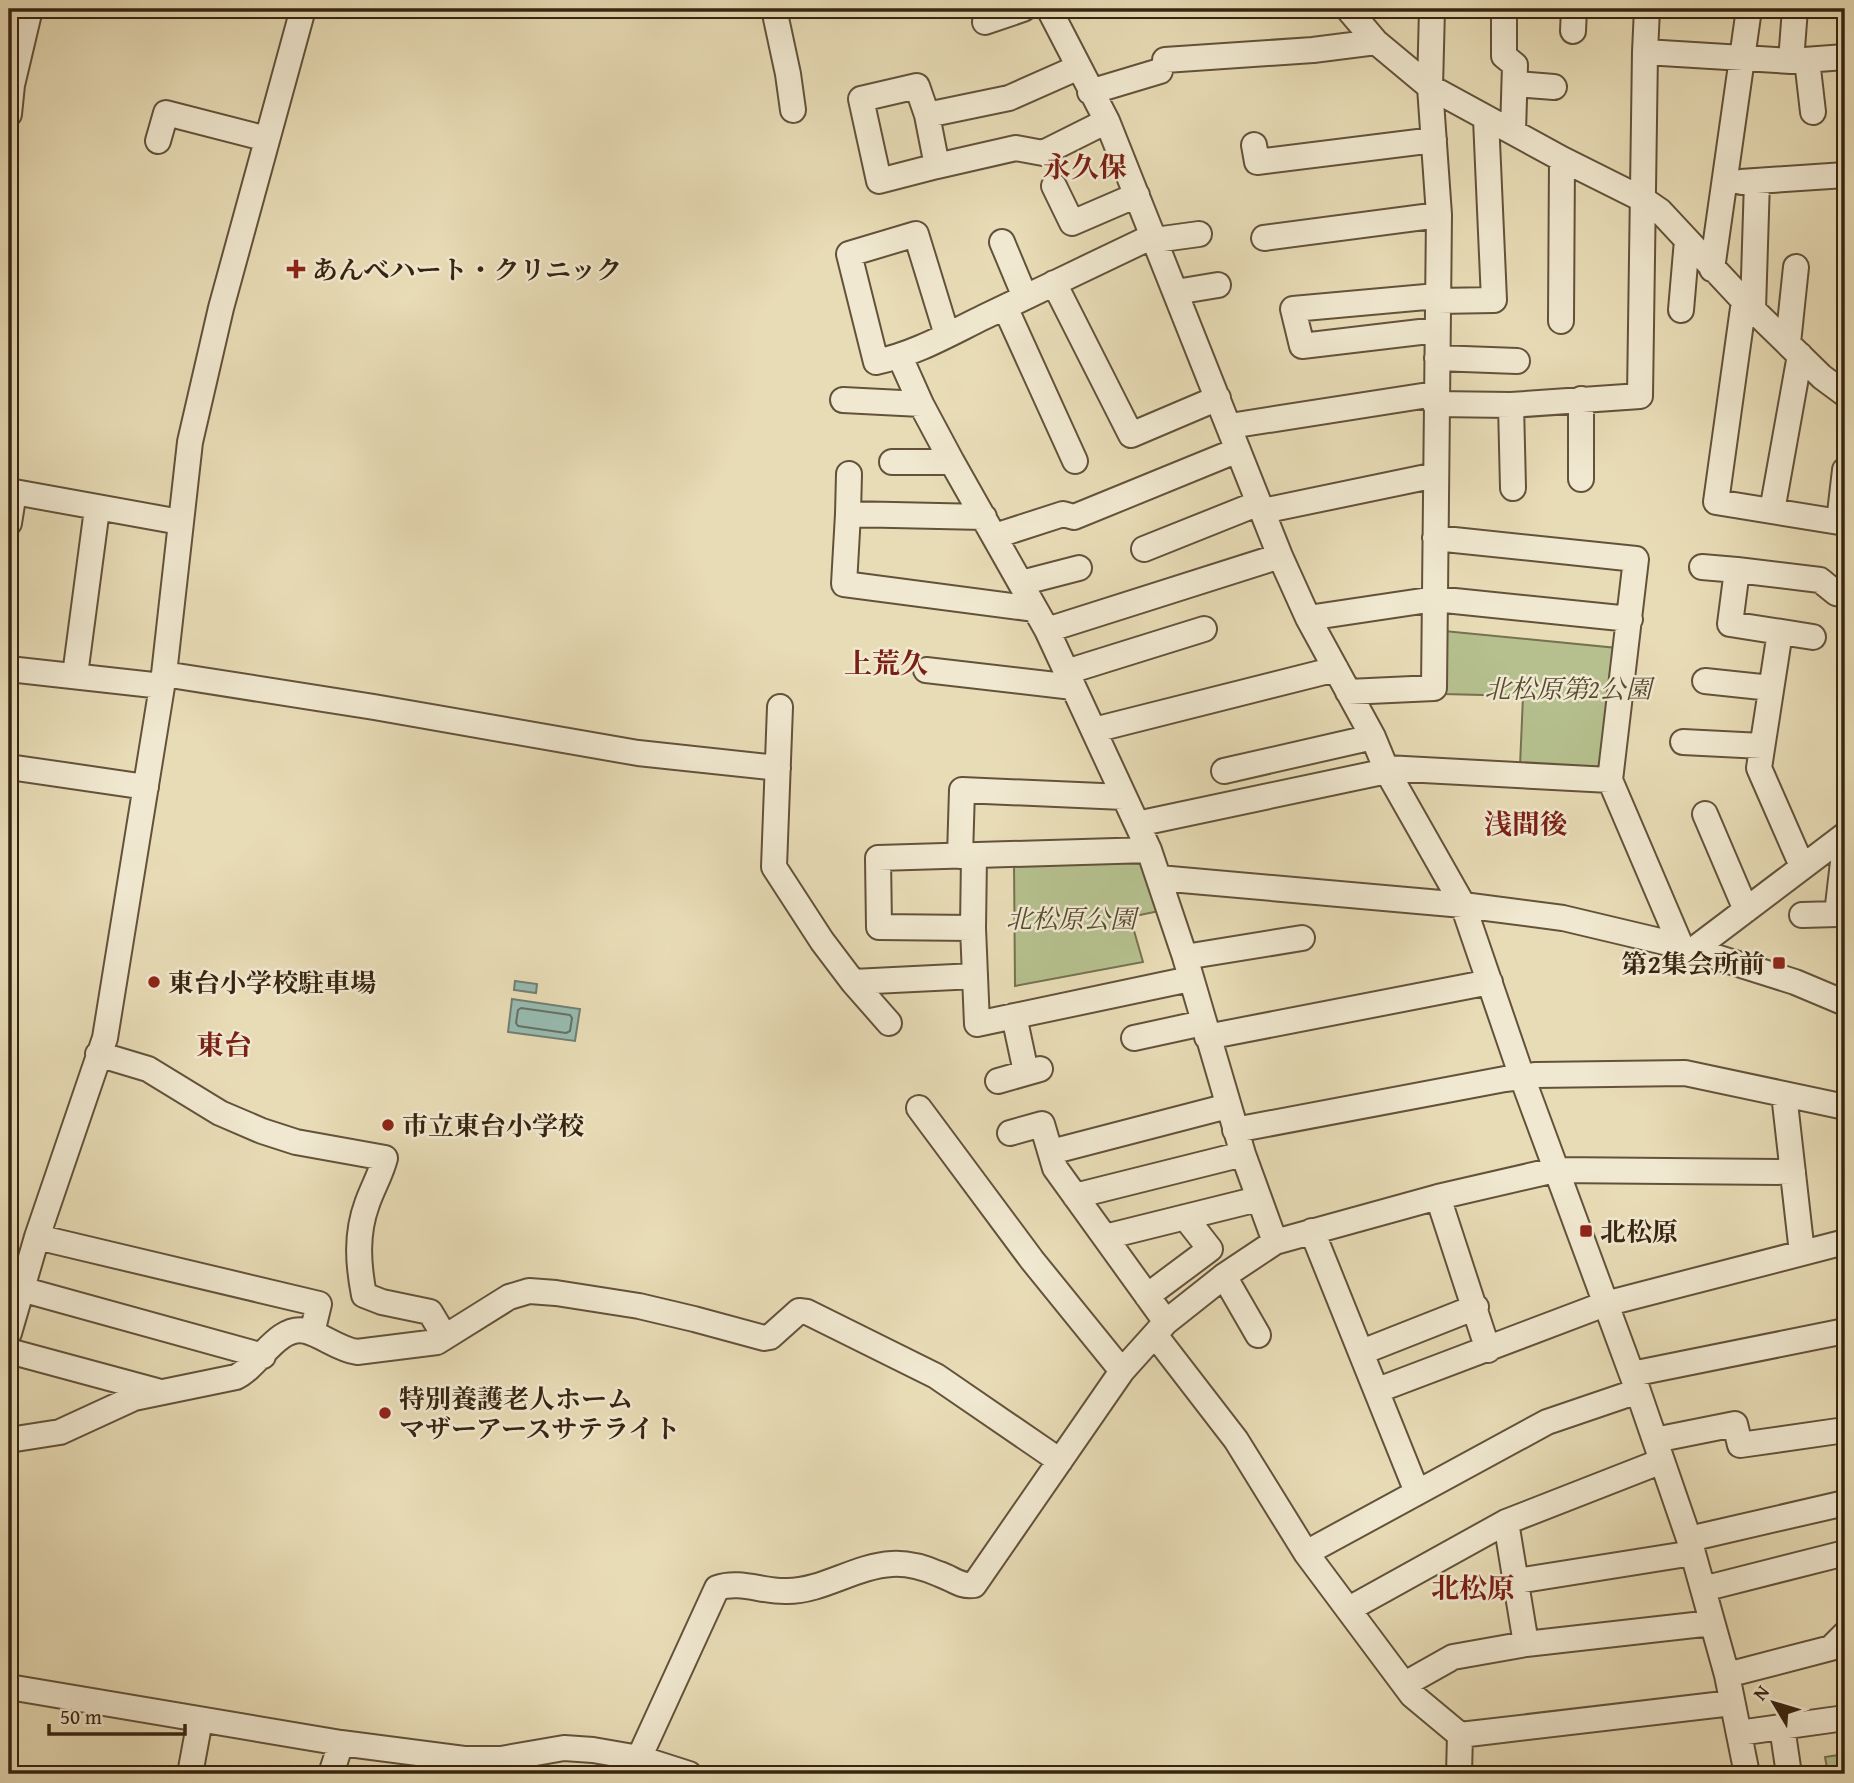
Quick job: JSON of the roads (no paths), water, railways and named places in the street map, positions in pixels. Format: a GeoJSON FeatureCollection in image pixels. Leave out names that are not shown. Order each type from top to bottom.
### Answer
{"type":"FeatureCollection","features":[{"type":"Feature","properties":{"kind":"street"},"geometry":{"type":"LineString","coordinates":[[9,114],[12,85],[30,9]]}},
{"type":"Feature","properties":{"kind":"street"},"geometry":{"type":"LineString","coordinates":[[9,1333],[37,1237],[105,1038],[163,680],[190,442],[303,9]]}},
{"type":"Feature","properties":{"kind":"street"},"geometry":{"type":"LineString","coordinates":[[774,9],[793,110]]}},
{"type":"Feature","properties":{"kind":"street"},"geometry":{"type":"LineString","coordinates":[[985,22],[1023,9]]}},
{"type":"Feature","properties":{"kind":"street"},"geometry":{"type":"LineString","coordinates":[[1049,9],[1107,121],[1280,556],[1308,618],[1373,737],[1387,770],[1463,905],[1521,1077],[1635,1382],[1691,1546],[1727,1675],[1747,1774]]}},
{"type":"Feature","properties":{"kind":"street"},"geometry":{"type":"LineString","coordinates":[[1348,692],[1434,688],[1439,215],[1430,88],[1432,9]]}},
{"type":"Feature","properties":{"kind":"street"},"geometry":{"type":"LineString","coordinates":[[1504,9],[1504,56],[1515,65],[1513,132]]}},
{"type":"Feature","properties":{"kind":"street"},"geometry":{"type":"LineString","coordinates":[[848,514],[989,527],[1063,513],[1073,517],[1234,438],[1435,399],[1511,405],[1640,396],[1647,9]]}},
{"type":"Feature","properties":{"kind":"street"},"geometry":{"type":"LineString","coordinates":[[1712,269],[1749,9]]}},
{"type":"Feature","properties":{"kind":"street"},"geometry":{"type":"LineString","coordinates":[[1795,9],[1799,60],[1813,112]]}},
{"type":"Feature","properties":{"kind":"street"},"geometry":{"type":"LineString","coordinates":[[1350,10],[1376,42],[1430,88],[1644,200],[1660,211],[1712,269],[1822,377],[1845,394]]}},
{"type":"Feature","properties":{"kind":"street"},"geometry":{"type":"LineString","coordinates":[[1090,92],[1163,65],[1376,42]]}},
{"type":"Feature","properties":{"kind":"street"},"geometry":{"type":"LineString","coordinates":[[1645,52],[1743,59],[1845,57]]}},
{"type":"Feature","properties":{"kind":"street"},"geometry":{"type":"LineString","coordinates":[[927,115],[1009,98],[1079,67]]}},
{"type":"Feature","properties":{"kind":"street"},"geometry":{"type":"LineString","coordinates":[[1516,84],[1554,87]]}},
{"type":"Feature","properties":{"kind":"street"},"geometry":{"type":"LineString","coordinates":[[937,166],[927,115],[917,86],[861,99],[879,181],[1016,148],[1043,153],[1107,121]]}},
{"type":"Feature","properties":{"kind":"street"},"geometry":{"type":"LineString","coordinates":[[158,141],[166,113],[267,139]]}},
{"type":"Feature","properties":{"kind":"street"},"geometry":{"type":"LineString","coordinates":[[1437,330],[1302,346],[1293,309],[1437,298],[1494,300],[1486,119]]}},
{"type":"Feature","properties":{"kind":"street"},"geometry":{"type":"LineString","coordinates":[[1254,145],[1257,162],[1434,140]]}},
{"type":"Feature","properties":{"kind":"street"},"geometry":{"type":"LineString","coordinates":[[1561,321],[1562,159]]}},
{"type":"Feature","properties":{"kind":"street"},"geometry":{"type":"LineString","coordinates":[[1723,184],[1845,175]]}},
{"type":"Feature","properties":{"kind":"street"},"geometry":{"type":"LineString","coordinates":[[1756,181],[1749,305],[1716,502],[1839,522],[1845,470]]}},
{"type":"Feature","properties":{"kind":"street"},"geometry":{"type":"LineString","coordinates":[[1054,186],[1072,223],[1137,195]]}},
{"type":"Feature","properties":{"kind":"street"},"geometry":{"type":"LineString","coordinates":[[1264,238],[1439,215]]}},
{"type":"Feature","properties":{"kind":"street"},"geometry":{"type":"LineString","coordinates":[[947,335],[916,234],[849,254],[840,263],[876,362],[900,357],[947,335],[1054,283],[1154,238],[1199,234]]}},
{"type":"Feature","properties":{"kind":"street"},"geometry":{"type":"LineString","coordinates":[[1681,310],[1687,240]]}},
{"type":"Feature","properties":{"kind":"street"},"geometry":{"type":"LineString","coordinates":[[1002,242],[1015,302],[1075,461]]}},
{"type":"Feature","properties":{"kind":"street"},"geometry":{"type":"LineString","coordinates":[[1772,511],[1794,349],[1796,267]]}},
{"type":"Feature","properties":{"kind":"street"},"geometry":{"type":"LineString","coordinates":[[1054,283],[1131,435],[1218,398]]}},
{"type":"Feature","properties":{"kind":"street"},"geometry":{"type":"LineString","coordinates":[[1176,292],[1218,285]]}},
{"type":"Feature","properties":{"kind":"street"},"geometry":{"type":"LineString","coordinates":[[900,357],[952,462],[1047,630],[1149,850],[1188,968],[1242,1154],[1275,1242]]}},
{"type":"Feature","properties":{"kind":"street"},"geometry":{"type":"LineString","coordinates":[[1437,358],[1517,361]]}},
{"type":"Feature","properties":{"kind":"street"},"geometry":{"type":"LineString","coordinates":[[1581,399],[1581,479]]}},
{"type":"Feature","properties":{"kind":"street"},"geometry":{"type":"LineString","coordinates":[[843,400],[921,404]]}},
{"type":"Feature","properties":{"kind":"street"},"geometry":{"type":"LineString","coordinates":[[1511,405],[1513,488]]}},
{"type":"Feature","properties":{"kind":"street"},"geometry":{"type":"LineString","coordinates":[[892,462],[952,462]]}},
{"type":"Feature","properties":{"kind":"street"},"geometry":{"type":"LineString","coordinates":[[849,474],[844,584],[1035,609]]}},
{"type":"Feature","properties":{"kind":"street"},"geometry":{"type":"LineString","coordinates":[[1144,549],[1261,507],[1436,475]]}},
{"type":"Feature","properties":{"kind":"street"},"geometry":{"type":"LineString","coordinates":[[9,523],[11,492],[180,522]]}},
{"type":"Feature","properties":{"kind":"street"},"geometry":{"type":"LineString","coordinates":[[75,675],[97,509]]}},
{"type":"Feature","properties":{"kind":"street"},"geometry":{"type":"LineString","coordinates":[[1435,538],[1636,559],[1610,780],[1687,948]]}},
{"type":"Feature","properties":{"kind":"street"},"geometry":{"type":"LineString","coordinates":[[1047,630],[1280,556]]}},
{"type":"Feature","properties":{"kind":"street"},"geometry":{"type":"LineString","coordinates":[[1702,567],[1820,580],[1836,593],[1845,595]]}},
{"type":"Feature","properties":{"kind":"street"},"geometry":{"type":"LineString","coordinates":[[1021,583],[1079,568]]}},
{"type":"Feature","properties":{"kind":"street"},"geometry":{"type":"LineString","coordinates":[[1737,570],[1730,624],[1813,637]]}},
{"type":"Feature","properties":{"kind":"street"},"geometry":{"type":"LineString","coordinates":[[1308,618],[1435,599],[1630,619]]}},
{"type":"Feature","properties":{"kind":"street"},"geometry":{"type":"LineString","coordinates":[[926,670],[1069,680],[1204,629]]}},
{"type":"Feature","properties":{"kind":"street"},"geometry":{"type":"LineString","coordinates":[[1780,632],[1759,768],[1802,866]]}},
{"type":"Feature","properties":{"kind":"street"},"geometry":{"type":"LineString","coordinates":[[9,669],[163,680],[374,707],[638,753],[778,768]]}},
{"type":"Feature","properties":{"kind":"street"},"geometry":{"type":"LineString","coordinates":[[1094,730],[1336,669]]}},
{"type":"Feature","properties":{"kind":"street"},"geometry":{"type":"LineString","coordinates":[[1705,681],[1771,688]]}},
{"type":"Feature","properties":{"kind":"street"},"geometry":{"type":"LineString","coordinates":[[780,707],[774,867],[821,940],[889,1023]]}},
{"type":"Feature","properties":{"kind":"street"},"geometry":{"type":"LineString","coordinates":[[1224,771],[1373,737]]}},
{"type":"Feature","properties":{"kind":"street"},"geometry":{"type":"LineString","coordinates":[[1682,742],[1762,746]]}},
{"type":"Feature","properties":{"kind":"street"},"geometry":{"type":"LineString","coordinates":[[9,767],[146,787]]}},
{"type":"Feature","properties":{"kind":"street"},"geometry":{"type":"LineString","coordinates":[[1137,824],[1387,770],[1610,780]]}},
{"type":"Feature","properties":{"kind":"street"},"geometry":{"type":"LineString","coordinates":[[1124,797],[962,790],[973,928],[977,1024],[1302,938]]}},
{"type":"Feature","properties":{"kind":"street"},"geometry":{"type":"LineString","coordinates":[[1705,814],[1746,910]]}},
{"type":"Feature","properties":{"kind":"street"},"geometry":{"type":"LineString","coordinates":[[1687,948],[1746,910],[1845,835]]}},
{"type":"Feature","properties":{"kind":"street"},"geometry":{"type":"LineString","coordinates":[[1802,915],[1838,914],[1845,845]]}},
{"type":"Feature","properties":{"kind":"street"},"geometry":{"type":"LineString","coordinates":[[973,928],[879,927],[878,858],[1149,850]]}},
{"type":"Feature","properties":{"kind":"street"},"geometry":{"type":"LineString","coordinates":[[1160,878],[1463,905],[1563,918],[1687,948],[1795,982],[1845,1003]]}},
{"type":"Feature","properties":{"kind":"street"},"geometry":{"type":"LineString","coordinates":[[853,982],[975,976]]}},
{"type":"Feature","properties":{"kind":"street"},"geometry":{"type":"LineString","coordinates":[[1134,1038],[1205,1030],[1490,982]]}},
{"type":"Feature","properties":{"kind":"street"},"geometry":{"type":"LineString","coordinates":[[998,1081],[1033,1071],[1014,1016]]}},
{"type":"Feature","properties":{"kind":"street"},"geometry":{"type":"LineString","coordinates":[[99,1054],[148,1069],[220,1113],[262,1131],[296,1142],[385,1158],[359,1233],[359,1267],[364,1295],[382,1303],[430,1312],[445,1337]]}},
{"type":"Feature","properties":{"kind":"street"},"geometry":{"type":"LineString","coordinates":[[1235,1130],[1521,1077],[1685,1073],[1845,1107]]}},
{"type":"Feature","properties":{"kind":"street"},"geometry":{"type":"LineString","coordinates":[[1784,1094],[1802,1253]]}},
{"type":"Feature","properties":{"kind":"street"},"geometry":{"type":"LineString","coordinates":[[1051,1152],[1228,1106]]}},
{"type":"Feature","properties":{"kind":"street"},"geometry":{"type":"LineString","coordinates":[[919,1108],[1032,1260],[1122,1371]]}},
{"type":"Feature","properties":{"kind":"street"},"geometry":{"type":"LineString","coordinates":[[1010,1133],[1042,1124],[1055,1168],[1147,1296],[1160,1329],[1236,1440],[1306,1553],[1412,1695],[1460,1735],[1732,1703]]}},
{"type":"Feature","properties":{"kind":"street"},"geometry":{"type":"LineString","coordinates":[[1075,1196],[1242,1154]]}},
{"type":"Feature","properties":{"kind":"street"},"geometry":{"type":"LineString","coordinates":[[639,1758],[717,1588],[738,1585],[785,1591],[807,1589],[891,1564],[915,1566],[942,1574],[965,1586],[974,1585],[1122,1371],[1160,1329],[1224,1276],[1275,1242],[1438,1197],[1555,1170],[1793,1172]]}},
{"type":"Feature","properties":{"kind":"street"},"geometry":{"type":"LineString","coordinates":[[1438,1197],[1488,1350]]}},
{"type":"Feature","properties":{"kind":"street"},"geometry":{"type":"LineString","coordinates":[[1105,1237],[1258,1199]]}},
{"type":"Feature","properties":{"kind":"street"},"geometry":{"type":"LineString","coordinates":[[1147,1296],[1210,1249],[1185,1217]]}},
{"type":"Feature","properties":{"kind":"street"},"geometry":{"type":"LineString","coordinates":[[1312,1231],[1417,1492]]}},
{"type":"Feature","properties":{"kind":"street"},"geometry":{"type":"LineString","coordinates":[[37,1237],[319,1304],[312,1333]]}},
{"type":"Feature","properties":{"kind":"street"},"geometry":{"type":"LineString","coordinates":[[1378,1391],[1605,1304],[1845,1242]]}},
{"type":"Feature","properties":{"kind":"street"},"geometry":{"type":"LineString","coordinates":[[1224,1276],[1258,1335]]}},
{"type":"Feature","properties":{"kind":"street"},"geometry":{"type":"LineString","coordinates":[[22,1289],[263,1356]]}},
{"type":"Feature","properties":{"kind":"street"},"geometry":{"type":"LineString","coordinates":[[9,1440],[60,1432],[134,1398],[236,1377],[248,1371],[275,1341],[292,1332],[304,1330],[345,1350],[357,1352],[437,1342],[519,1293],[556,1293],[639,1306],[764,1338],[799,1311],[807,1311],[936,1376],[1060,1461]]}},
{"type":"Feature","properties":{"kind":"street"},"geometry":{"type":"LineString","coordinates":[[1362,1352],[1476,1307]]}},
{"type":"Feature","properties":{"kind":"street"},"geometry":{"type":"LineString","coordinates":[[1306,1553],[1547,1422],[1635,1382],[1845,1331]]}},
{"type":"Feature","properties":{"kind":"street"},"geometry":{"type":"LineString","coordinates":[[9,1351],[164,1393]]}},
{"type":"Feature","properties":{"kind":"street"},"geometry":{"type":"LineString","coordinates":[[1349,1609],[1506,1522],[1659,1451],[1735,1424],[1741,1445],[1845,1430]]}},
{"type":"Feature","properties":{"kind":"street"},"geometry":{"type":"LineString","coordinates":[[1517,1581],[1691,1546],[1845,1503]]}},
{"type":"Feature","properties":{"kind":"street"},"geometry":{"type":"LineString","coordinates":[[1506,1522],[1526,1644]]}},
{"type":"Feature","properties":{"kind":"street"},"geometry":{"type":"LineString","coordinates":[[1703,1589],[1845,1553]]}},
{"type":"Feature","properties":{"kind":"street"},"geometry":{"type":"LineString","coordinates":[[1405,1684],[1453,1657],[1526,1644],[1712,1623]]}},
{"type":"Feature","properties":{"kind":"street"},"geometry":{"type":"LineString","coordinates":[[1727,1675],[1830,1648],[1845,1634]]}},
{"type":"Feature","properties":{"kind":"street"},"geometry":{"type":"LineString","coordinates":[[9,1687],[341,1743],[464,1759],[501,1759],[565,1748],[639,1758],[689,1774]]}},
{"type":"Feature","properties":{"kind":"street"},"geometry":{"type":"LineString","coordinates":[[1739,1733],[1845,1718]]}},
{"type":"Feature","properties":{"kind":"street"},"geometry":{"type":"LineString","coordinates":[[190,1774],[200,1720]]}},
{"type":"Feature","properties":{"kind":"street"},"geometry":{"type":"LineString","coordinates":[[1782,1727],[1789,1774]]}},
{"type":"Feature","properties":{"kind":"street"},"geometry":{"type":"LineString","coordinates":[[1459,1774],[1460,1735]]}},
{"type":"Feature","properties":{"kind":"street"},"geometry":{"type":"LineString","coordinates":[[331,1774],[341,1743]]}},
{"type":"Feature","properties":{"kind":"water"},"geometry":{"type":"Polygon","coordinates":[[[515,981],[537,984],[536,993],[514,990],[515,981]]]}},
{"type":"Feature","properties":{"kind":"water"},"geometry":{"type":"Polygon","coordinates":[[[512,999],[580,1009],[575,1041],[508,1032],[512,999]]]}},
{"type":"Feature","properties":{"kind":"place","name":"あんべハート・クリニック"},"geometry":{"type":"Point","coordinates":[296,269]}},
{"type":"Feature","properties":{"kind":"place","name":"第2集会所前"},"geometry":{"type":"Point","coordinates":[1779,963]}},
{"type":"Feature","properties":{"kind":"place","name":"東台小学校駐車場"},"geometry":{"type":"Point","coordinates":[154,982]}},
{"type":"Feature","properties":{"kind":"place","name":"市立東台小学校"},"geometry":{"type":"Point","coordinates":[388,1125]}},
{"type":"Feature","properties":{"kind":"place","name":"北松原"},"geometry":{"type":"Point","coordinates":[1586,1231]}},
{"type":"Feature","properties":{"kind":"place","name":"特別養護老人ホーム マザーアースサテライト"},"geometry":{"type":"Point","coordinates":[385,1413]}},
{"type":"Feature","properties":{"kind":"district","name":"永久保"},"geometry":{"type":"Point","coordinates":[1085,166]}},
{"type":"Feature","properties":{"kind":"district","name":"上荒久"},"geometry":{"type":"Point","coordinates":[886,662]}},
{"type":"Feature","properties":{"kind":"district","name":"浅間後"},"geometry":{"type":"Point","coordinates":[1526,823]}},
{"type":"Feature","properties":{"kind":"district","name":"東台"},"geometry":{"type":"Point","coordinates":[224,1044]}},
{"type":"Feature","properties":{"kind":"district","name":"北松原"},"geometry":{"type":"Point","coordinates":[1473,1587]}},
{"type":"Feature","properties":{"kind":"park label","name":"北松原第2公園"},"geometry":{"type":"Point","coordinates":[1568,688]}},
{"type":"Feature","properties":{"kind":"park label","name":"北松原公園"},"geometry":{"type":"Point","coordinates":[1071,918]}}]}
